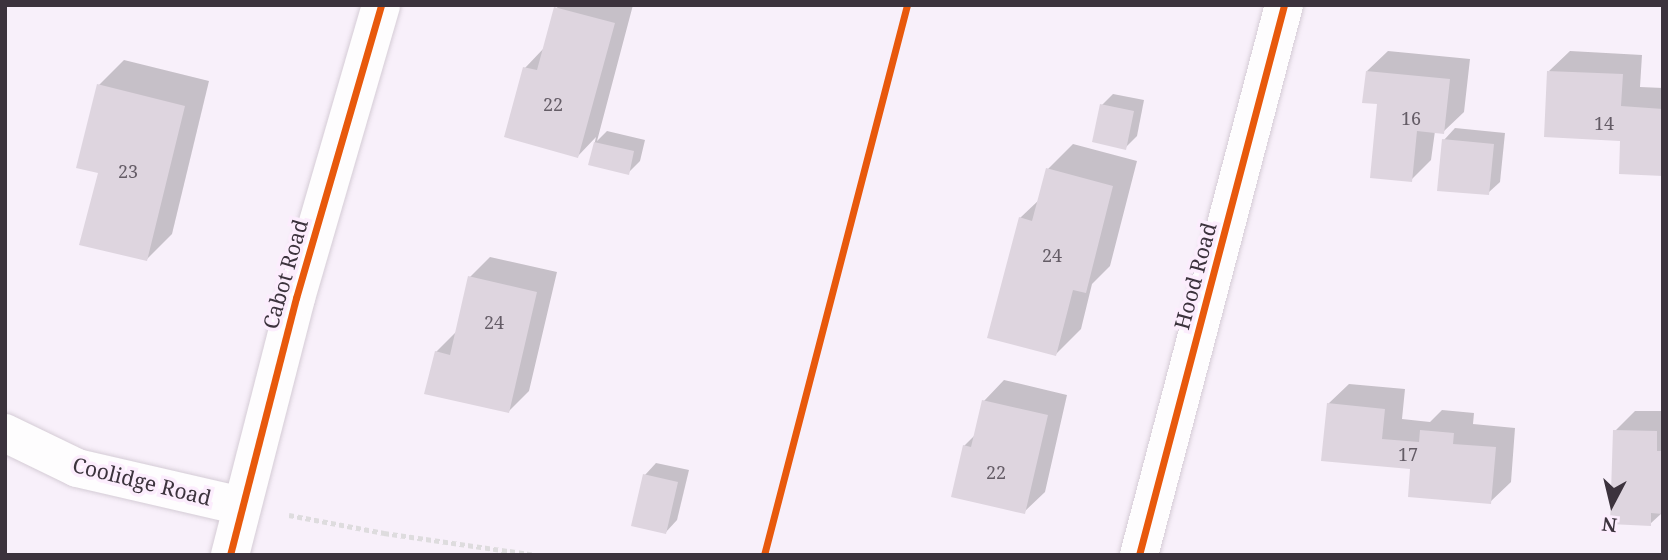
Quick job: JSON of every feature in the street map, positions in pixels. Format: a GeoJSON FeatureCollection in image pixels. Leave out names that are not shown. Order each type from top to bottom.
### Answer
{"type":"FeatureCollection","features":[{"type":"Feature","properties":{"kind":"street","name":"Cabot Road"},"geometry":{"type":"LineString","coordinates":[[230,555],[296,298],[381,5]]}},
{"type":"Feature","properties":{"kind":"street","name":"Hood Road"},"geometry":{"type":"LineString","coordinates":[[1139,555],[1284,5]]}},
{"type":"Feature","properties":{"kind":"street","name":"Coolidge Road"},"geometry":{"type":"LineString","coordinates":[[5,433],[77,468],[242,506]]}},
{"type":"Feature","properties":{"kind":"path"},"geometry":{"type":"LineString","coordinates":[[242,506],[384,533],[537,555]]}},
{"type":"Feature","properties":{"kind":"building"},"geometry":{"type":"Polygon","coordinates":[[[554,7],[615,23],[578,158],[504,137],[523,67],[537,70],[554,7]]]}},
{"type":"Feature","properties":{"kind":"building"},"geometry":{"type":"Polygon","coordinates":[[[1366,71],[1450,79],[1444,134],[1417,131],[1412,182],[1370,178],[1377,104],[1362,103],[1366,71]]]}},
{"type":"Feature","properties":{"kind":"building"},"geometry":{"type":"Polygon","coordinates":[[[1547,71],[1623,74],[1621,106],[1663,109],[1663,176],[1619,174],[1620,141],[1544,137],[1547,71]]]}},
{"type":"Feature","properties":{"kind":"building"},"geometry":{"type":"Polygon","coordinates":[[[97,84],[185,106],[147,261],[79,245],[98,173],[76,168],[97,84]]]}},
{"type":"Feature","properties":{"kind":"building"},"geometry":{"type":"Polygon","coordinates":[[[1100,104],[1134,111],[1126,150],[1092,142],[1100,104]]]}},
{"type":"Feature","properties":{"kind":"building"},"geometry":{"type":"Polygon","coordinates":[[[1442,139],[1494,144],[1489,195],[1437,191],[1442,139]]]}},
{"type":"Feature","properties":{"kind":"building"},"geometry":{"type":"Polygon","coordinates":[[[594,142],[634,151],[629,175],[588,165],[594,142]]]}},
{"type":"Feature","properties":{"kind":"building"},"geometry":{"type":"Polygon","coordinates":[[[1046,168],[1113,186],[1086,293],[1073,290],[1056,356],[987,338],[1019,217],[1032,221],[1046,168]]]}},
{"type":"Feature","properties":{"kind":"building"},"geometry":{"type":"Polygon","coordinates":[[[468,276],[537,292],[509,413],[424,394],[435,351],[450,355],[468,276]]]}},
{"type":"Feature","properties":{"kind":"building"},"geometry":{"type":"Polygon","coordinates":[[[982,400],[1048,415],[1025,514],[951,497],[963,445],[971,447],[982,400]]]}},
{"type":"Feature","properties":{"kind":"building"},"geometry":{"type":"Polygon","coordinates":[[[1327,403],[1385,409],[1382,439],[1419,442],[1420,430],[1454,433],[1453,444],[1496,447],[1491,504],[1408,497],[1410,469],[1321,461],[1327,403]]]}},
{"type":"Feature","properties":{"kind":"building"},"geometry":{"type":"Polygon","coordinates":[[[1613,430],[1657,431],[1657,451],[1663,451],[1663,514],[1651,513],[1651,526],[1610,524],[1613,430]]]}},
{"type":"Feature","properties":{"kind":"building"},"geometry":{"type":"Polygon","coordinates":[[[643,474],[678,482],[666,534],[631,526],[643,474]]]}},
{"type":"Feature","properties":{"kind":"cycle path"},"geometry":{"type":"LineString","coordinates":[[230,555],[296,298],[381,5]]}},
{"type":"Feature","properties":{"kind":"cycle path"},"geometry":{"type":"LineString","coordinates":[[764,555],[907,5]]}},
{"type":"Feature","properties":{"kind":"cycle path"},"geometry":{"type":"LineString","coordinates":[[1139,555],[1284,5]]}}]}
